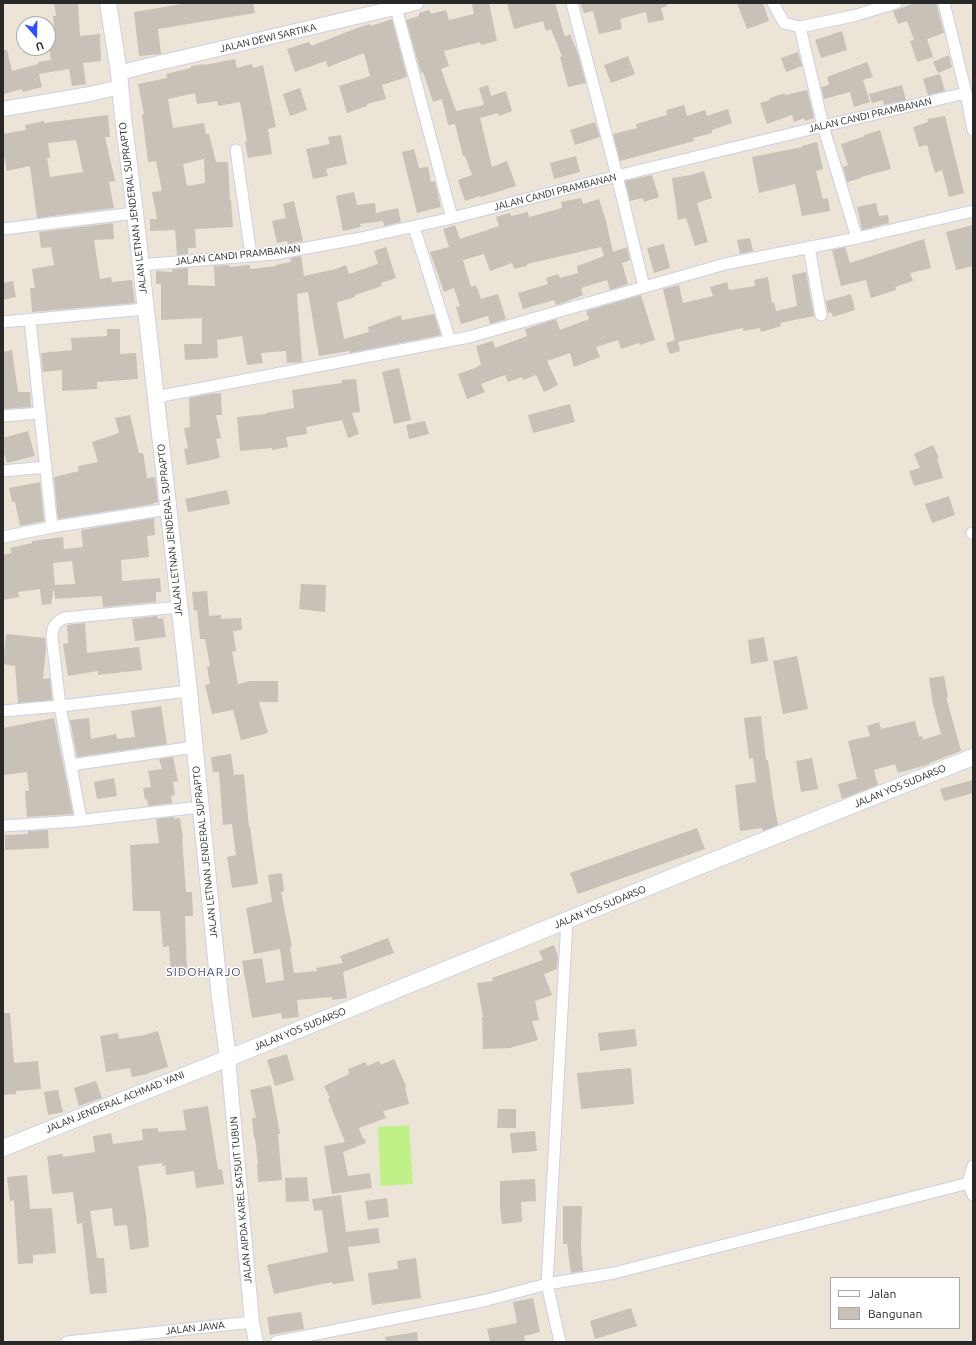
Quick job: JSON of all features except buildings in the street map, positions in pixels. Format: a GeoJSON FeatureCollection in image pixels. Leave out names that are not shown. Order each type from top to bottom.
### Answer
{"type":"FeatureCollection","features":[{"type":"Feature","properties":{"kind":"main road","name":"JALAN LETNAN JENDERAL SUPRAPTO"},"geometry":{"type":"LineString","coordinates":[[108,3],[119,80],[140,265],[135,310],[156,397],[189,691],[194,746],[189,808],[220,998],[228,1058]]}},
{"type":"Feature","properties":{"kind":"main road","name":"JALAN YOS SUDARSO"},"geometry":{"type":"LineString","coordinates":[[228,1058],[973,756]]}},
{"type":"Feature","properties":{"kind":"main road","name":"JALAN JENDERAL ACHMAD YANI"},"geometry":{"type":"LineString","coordinates":[[3,1148],[228,1058]]}},
{"type":"Feature","properties":{"kind":"street","name":"JALAN DEWI SARTIKA"},"geometry":{"type":"LineString","coordinates":[[3,109],[90,94],[158,63],[416,3]]}},
{"type":"Feature","properties":{"kind":"street"},"geometry":{"type":"LineString","coordinates":[[572,3],[644,287]]}},
{"type":"Feature","properties":{"kind":"street"},"geometry":{"type":"LineString","coordinates":[[773,3],[784,24],[800,27],[853,16],[896,3]]}},
{"type":"Feature","properties":{"kind":"street"},"geometry":{"type":"LineString","coordinates":[[944,3],[966,93],[973,130]]}},
{"type":"Feature","properties":{"kind":"street"},"geometry":{"type":"LineString","coordinates":[[396,8],[452,218]]}},
{"type":"Feature","properties":{"kind":"street"},"geometry":{"type":"LineString","coordinates":[[800,27],[823,126],[857,238]]}},
{"type":"Feature","properties":{"kind":"street","name":"JALAN CANDI PRAMBANAN"},"geometry":{"type":"LineString","coordinates":[[140,265],[274,254],[356,240],[452,218],[823,126],[966,93]]}},
{"type":"Feature","properties":{"kind":"street"},"geometry":{"type":"LineString","coordinates":[[236,150],[251,256]]}},
{"type":"Feature","properties":{"kind":"street"},"geometry":{"type":"LineString","coordinates":[[156,397],[469,337],[725,264],[857,238],[973,211]]}},
{"type":"Feature","properties":{"kind":"street"},"geometry":{"type":"LineString","coordinates":[[3,229],[135,213]]}},
{"type":"Feature","properties":{"kind":"street"},"geometry":{"type":"LineString","coordinates":[[414,227],[450,341]]}},
{"type":"Feature","properties":{"kind":"street"},"geometry":{"type":"LineString","coordinates":[[809,248],[821,315]]}},
{"type":"Feature","properties":{"kind":"street"},"geometry":{"type":"LineString","coordinates":[[3,322],[135,310]]}},
{"type":"Feature","properties":{"kind":"street"},"geometry":{"type":"LineString","coordinates":[[30,320],[52,526]]}},
{"type":"Feature","properties":{"kind":"street"},"geometry":{"type":"LineString","coordinates":[[3,416],[40,413]]}},
{"type":"Feature","properties":{"kind":"street"},"geometry":{"type":"LineString","coordinates":[[3,471],[46,467]]}},
{"type":"Feature","properties":{"kind":"street"},"geometry":{"type":"LineString","coordinates":[[3,537],[52,526],[168,509]]}},
{"type":"Feature","properties":{"kind":"street"},"geometry":{"type":"LineString","coordinates":[[81,820],[60,706],[52,637],[52,630],[55,623],[64,618],[179,607]]}},
{"type":"Feature","properties":{"kind":"street"},"geometry":{"type":"LineString","coordinates":[[3,711],[189,691]]}},
{"type":"Feature","properties":{"kind":"street"},"geometry":{"type":"LineString","coordinates":[[72,765],[194,746]]}},
{"type":"Feature","properties":{"kind":"street"},"geometry":{"type":"LineString","coordinates":[[3,826],[81,820],[189,808]]}},
{"type":"Feature","properties":{"kind":"street"},"geometry":{"type":"LineString","coordinates":[[560,1342],[547,1284],[565,949],[568,920]]}},
{"type":"Feature","properties":{"kind":"street","name":"JALAN AIPDA KAREL SATSUIT TUBUN"},"geometry":{"type":"LineString","coordinates":[[228,1058],[252,1322],[256,1342]]}},
{"type":"Feature","properties":{"kind":"street"},"geometry":{"type":"LineString","coordinates":[[973,1166],[970,1182],[973,1195]]}},
{"type":"Feature","properties":{"kind":"street"},"geometry":{"type":"LineString","coordinates":[[276,1342],[483,1301],[547,1284],[614,1274],[970,1182]]}},
{"type":"Feature","properties":{"kind":"street","name":"JALAN JAWA"},"geometry":{"type":"LineString","coordinates":[[73,1342],[252,1322]]}},
{"type":"Feature","properties":{"kind":"green space"},"geometry":{"type":"Polygon","coordinates":[[[409,1125],[413,1184],[381,1186],[378,1127],[409,1125]]]}},
{"type":"Feature","properties":{"kind":"district","name":"SIDOHARJO"},"geometry":{"type":"Point","coordinates":[204,972]}}]}
